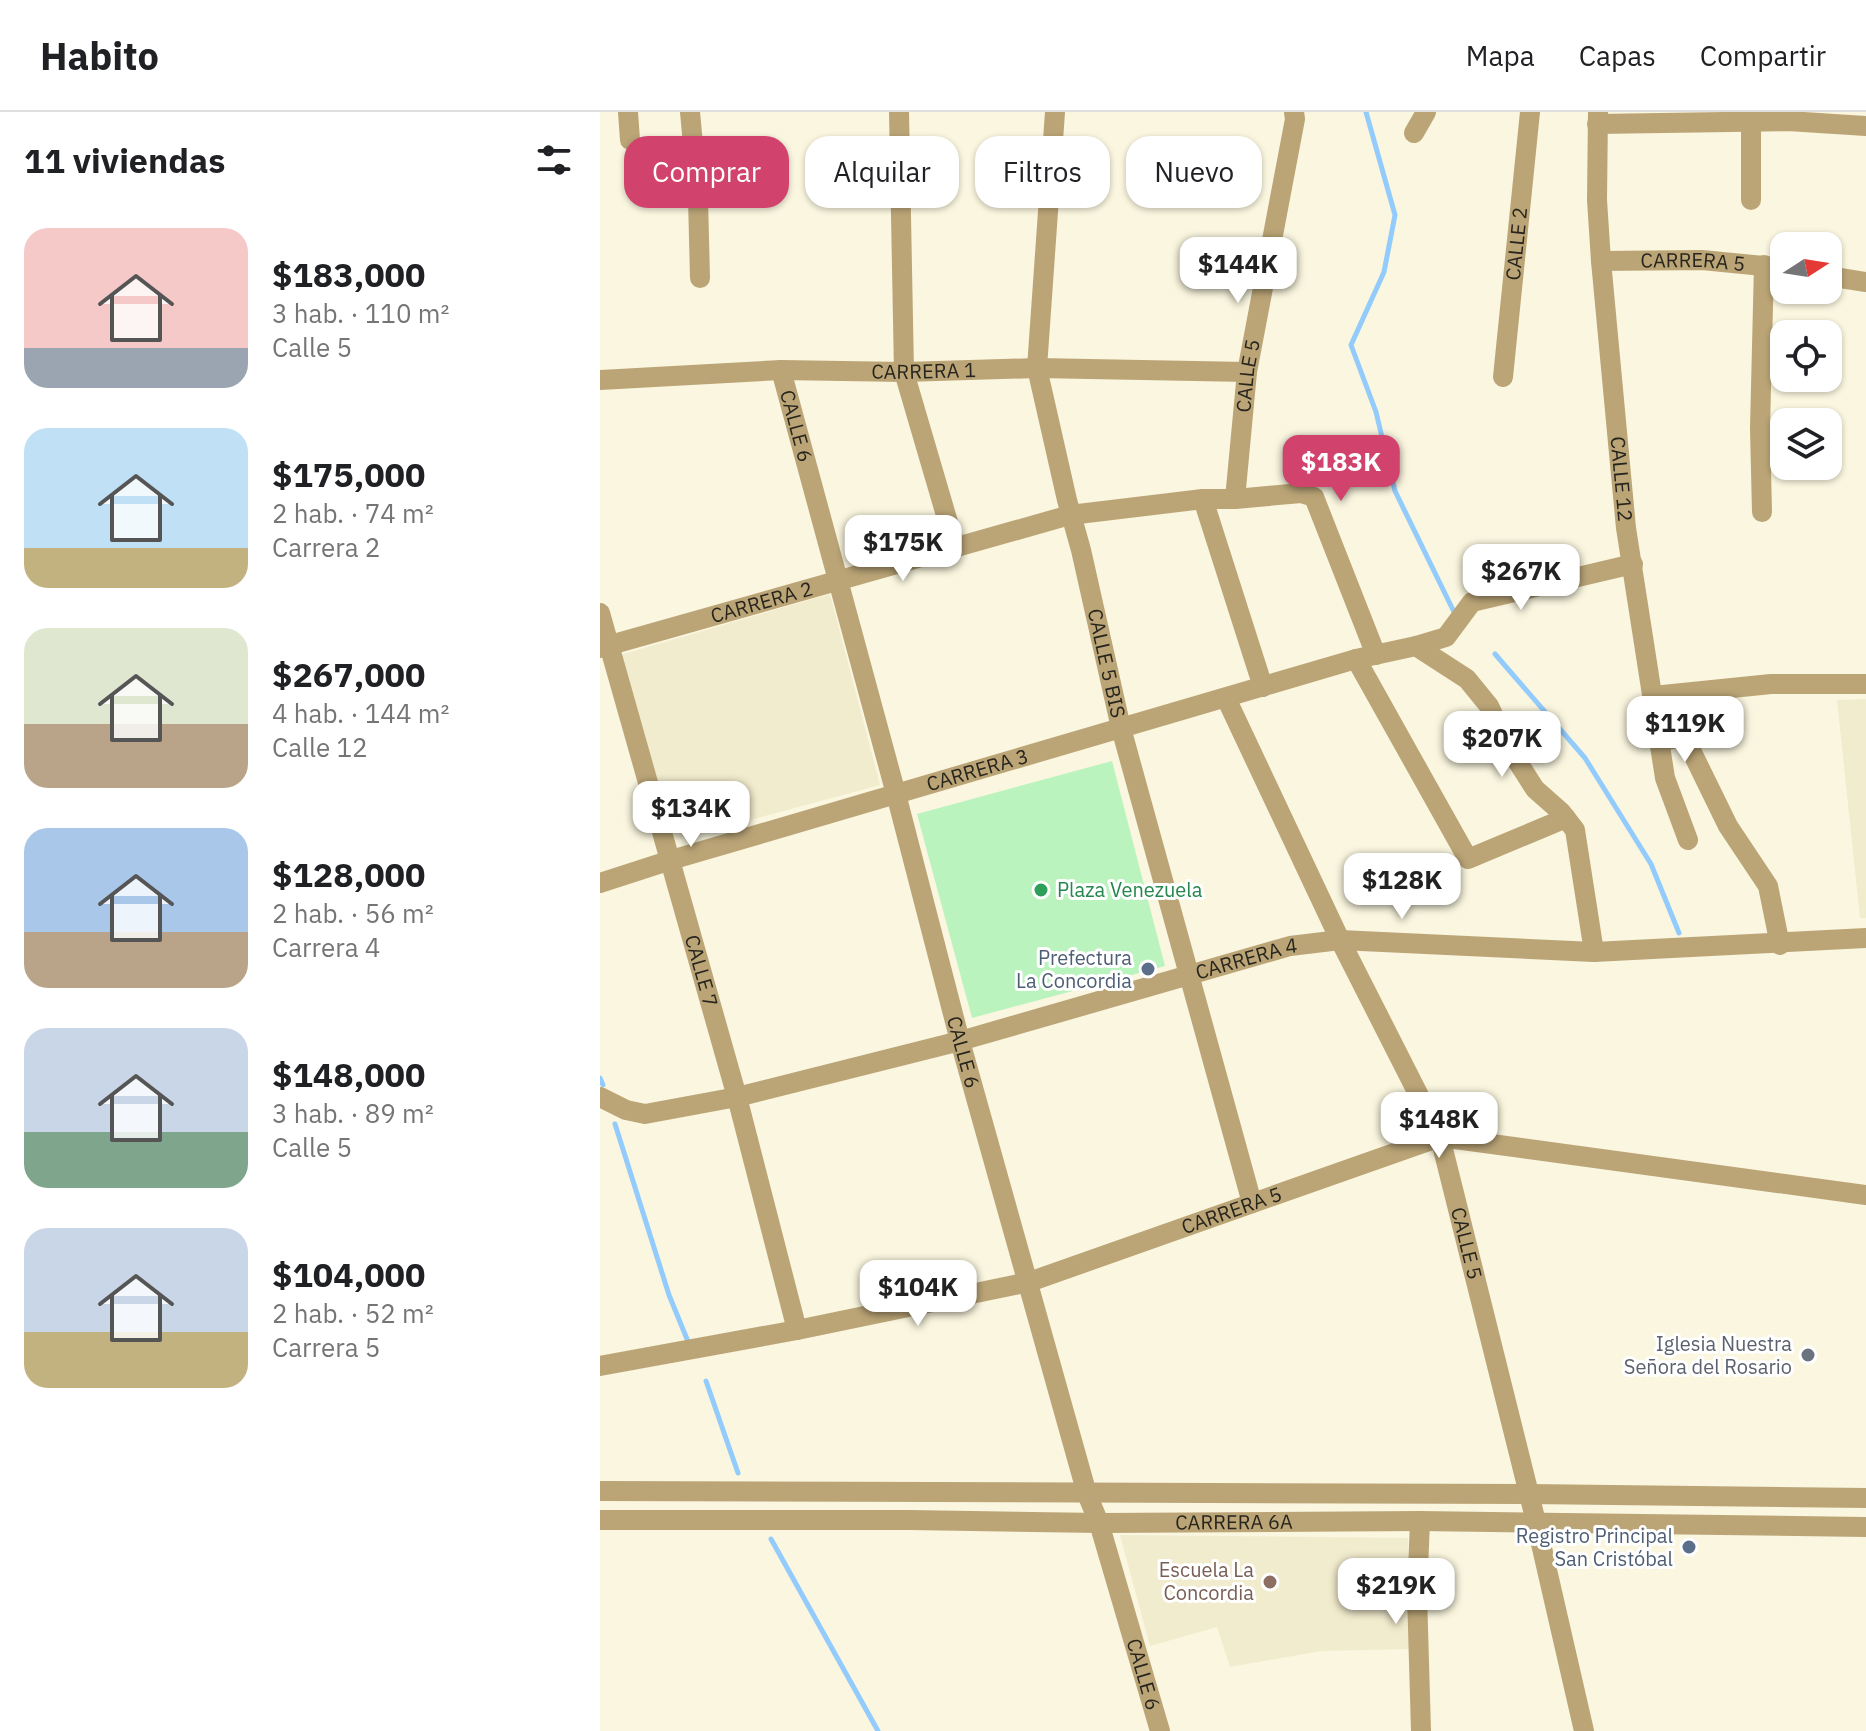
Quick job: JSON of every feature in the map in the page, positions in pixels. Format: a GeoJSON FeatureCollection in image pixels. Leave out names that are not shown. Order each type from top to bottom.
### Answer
{"type":"FeatureCollection","features":[{"type":"Feature","properties":{"kind":"street"},"geometry":{"type":"LineString","coordinates":[[628,112],[630,136]]}},
{"type":"Feature","properties":{"kind":"street"},"geometry":{"type":"LineString","coordinates":[[690,112],[698,198],[700,278]]}},
{"type":"Feature","properties":{"kind":"street"},"geometry":{"type":"LineString","coordinates":[[899,112],[904,372],[955,546]]}},
{"type":"Feature","properties":{"kind":"street","name":"CALLE 5 BIS"},"geometry":{"type":"LineString","coordinates":[[1055,112],[1037,368],[1121,728],[1252,1203]]}},
{"type":"Feature","properties":{"kind":"street","name":"CALLE 5"},"geometry":{"type":"LineString","coordinates":[[1235,499],[1247,372],[1294,112]]}},
{"type":"Feature","properties":{"kind":"street"},"geometry":{"type":"LineString","coordinates":[[1414,133],[1426,112]]}},
{"type":"Feature","properties":{"kind":"street","name":"CALLE 2"},"geometry":{"type":"LineString","coordinates":[[1503,377],[1530,112]]}},
{"type":"Feature","properties":{"kind":"street"},"geometry":{"type":"LineString","coordinates":[[1597,118],[1751,122],[1788,116],[1866,126]]}},
{"type":"Feature","properties":{"kind":"street","name":"CALLE 12"},"geometry":{"type":"LineString","coordinates":[[1597,118],[1597,200],[1618,451],[1665,778],[1688,840]]}},
{"type":"Feature","properties":{"kind":"street"},"geometry":{"type":"LineString","coordinates":[[1751,122],[1751,200]]}},
{"type":"Feature","properties":{"kind":"street","name":"CARRERA 5"},"geometry":{"type":"LineString","coordinates":[[1601,261],[1702,260],[1770,266]]}},
{"type":"Feature","properties":{"kind":"street"},"geometry":{"type":"LineString","coordinates":[[1842,278],[1866,282]]}},
{"type":"Feature","properties":{"kind":"street"},"geometry":{"type":"LineString","coordinates":[[1762,512],[1760,428],[1771,304]]}},
{"type":"Feature","properties":{"kind":"street","name":"CARRERA 1"},"geometry":{"type":"LineString","coordinates":[[600,380],[781,370],[904,372],[1037,368],[1247,372]]}},
{"type":"Feature","properties":{"kind":"street","name":"CALLE 6"},"geometry":{"type":"LineString","coordinates":[[781,370],[960,1041],[1087,1494],[1099,1523],[1160,1731]]}},
{"type":"Feature","properties":{"kind":"street","name":"CARRERA 2"},"geometry":{"type":"LineString","coordinates":[[604,647],[1070,515],[1203,499],[1301,493],[1314,497],[1366,657]]}},
{"type":"Feature","properties":{"kind":"street"},"geometry":{"type":"LineString","coordinates":[[1203,499],[1263,687]]}},
{"type":"Feature","properties":{"kind":"street","name":"CARRERA 3"},"geometry":{"type":"LineString","coordinates":[[600,883],[1121,728],[1446,637],[1472,602],[1633,564]]}},
{"type":"Feature","properties":{"kind":"street","name":"CALLE 7"},"geometry":{"type":"LineString","coordinates":[[600,613],[604,647],[671,860],[797,1330]]}},
{"type":"Feature","properties":{"kind":"street"},"geometry":{"type":"LineString","coordinates":[[1416,646],[1467,679],[1489,706],[1507,745],[1535,789],[1575,830],[1594,952]]}},
{"type":"Feature","properties":{"kind":"street"},"geometry":{"type":"LineString","coordinates":[[1366,657],[1468,859],[1566,818]]}},
{"type":"Feature","properties":{"kind":"street"},"geometry":{"type":"LineString","coordinates":[[1653,696],[1771,684],[1866,684]]}},
{"type":"Feature","properties":{"kind":"street","name":"CALLE 5"},"geometry":{"type":"LineString","coordinates":[[1226,698],[1340,940],[1440,1137],[1536,1522],[1584,1731]]}},
{"type":"Feature","properties":{"kind":"street"},"geometry":{"type":"LineString","coordinates":[[1659,742],[1684,736],[1728,826],[1768,886],[1780,945]]}},
{"type":"Feature","properties":{"kind":"street","name":"CARRERA 4"},"geometry":{"type":"LineString","coordinates":[[600,1097],[626,1110],[645,1114],[737,1097],[960,1041],[1290,946],[1340,940],[1594,952],[1780,945],[1866,938]]}},
{"type":"Feature","properties":{"kind":"street","name":"CARRERA 5"},"geometry":{"type":"LineString","coordinates":[[600,1366],[797,1330],[1029,1282],[1440,1137],[1866,1195]]}},
{"type":"Feature","properties":{"kind":"street","name":"CARRERA 6A"},"geometry":{"type":"LineString","coordinates":[[600,1491],[1866,1498]]}},
{"type":"Feature","properties":{"kind":"street","name":"CARRERA 6A"},"geometry":{"type":"LineString","coordinates":[[600,1520],[1420,1521],[1866,1527]]}},
{"type":"Feature","properties":{"kind":"street"},"geometry":{"type":"LineString","coordinates":[[1420,1521],[1417,1594],[1421,1731]]}},
{"type":"Feature","properties":{"kind":"shaded area"},"geometry":{"type":"Polygon","coordinates":[[[830,594],[880,785],[676,840],[620,655],[830,594]]]}},
{"type":"Feature","properties":{"kind":"shaded area"},"geometry":{"type":"Polygon","coordinates":[[[1866,699],[1866,918],[1860,918],[1837,700],[1866,699]]]}},
{"type":"Feature","properties":{"kind":"shaded area","name":"Escuela La Concordia"},"geometry":{"type":"Polygon","coordinates":[[[1120,1535],[1408,1538],[1409,1649],[1321,1651],[1230,1667],[1217,1627],[1150,1646],[1120,1535]]]}},
{"type":"Feature","properties":{"kind":"green space","name":"Plaza Venezuela"},"geometry":{"type":"Polygon","coordinates":[[[1112,761],[1165,966],[972,1018],[917,814],[1112,761]]]}},
{"type":"Feature","properties":{"kind":"waterway"},"geometry":{"type":"LineString","coordinates":[[1366,112],[1395,215],[1384,272],[1351,345],[1376,412],[1395,491],[1455,614]]}},
{"type":"Feature","properties":{"kind":"waterway"},"geometry":{"type":"LineString","coordinates":[[1495,654],[1585,758],[1651,864],[1679,933]]}},
{"type":"Feature","properties":{"kind":"waterway"},"geometry":{"type":"LineString","coordinates":[[600,1078],[603,1085]]}},
{"type":"Feature","properties":{"kind":"waterway"},"geometry":{"type":"LineString","coordinates":[[615,1124],[669,1295],[689,1344]]}},
{"type":"Feature","properties":{"kind":"waterway"},"geometry":{"type":"LineString","coordinates":[[706,1381],[738,1473]]}},
{"type":"Feature","properties":{"kind":"waterway"},"geometry":{"type":"LineString","coordinates":[[771,1539],[878,1731]]}},
{"type":"Feature","properties":{"kind":"place","name":"Plaza Venezuela"},"geometry":{"type":"Point","coordinates":[1041,890]}},
{"type":"Feature","properties":{"kind":"place","name":"Prefectura La Concordia"},"geometry":{"type":"Point","coordinates":[1148,969]}},
{"type":"Feature","properties":{"kind":"place","name":"Iglesia Nuestra Señora del Rosario"},"geometry":{"type":"Point","coordinates":[1808,1355]}},
{"type":"Feature","properties":{"kind":"place","name":"Registro Principal San Cristóbal"},"geometry":{"type":"Point","coordinates":[1689,1547]}},
{"type":"Feature","properties":{"kind":"place","name":"Escuela La Concordia"},"geometry":{"type":"Point","coordinates":[1270,1582]}}]}
